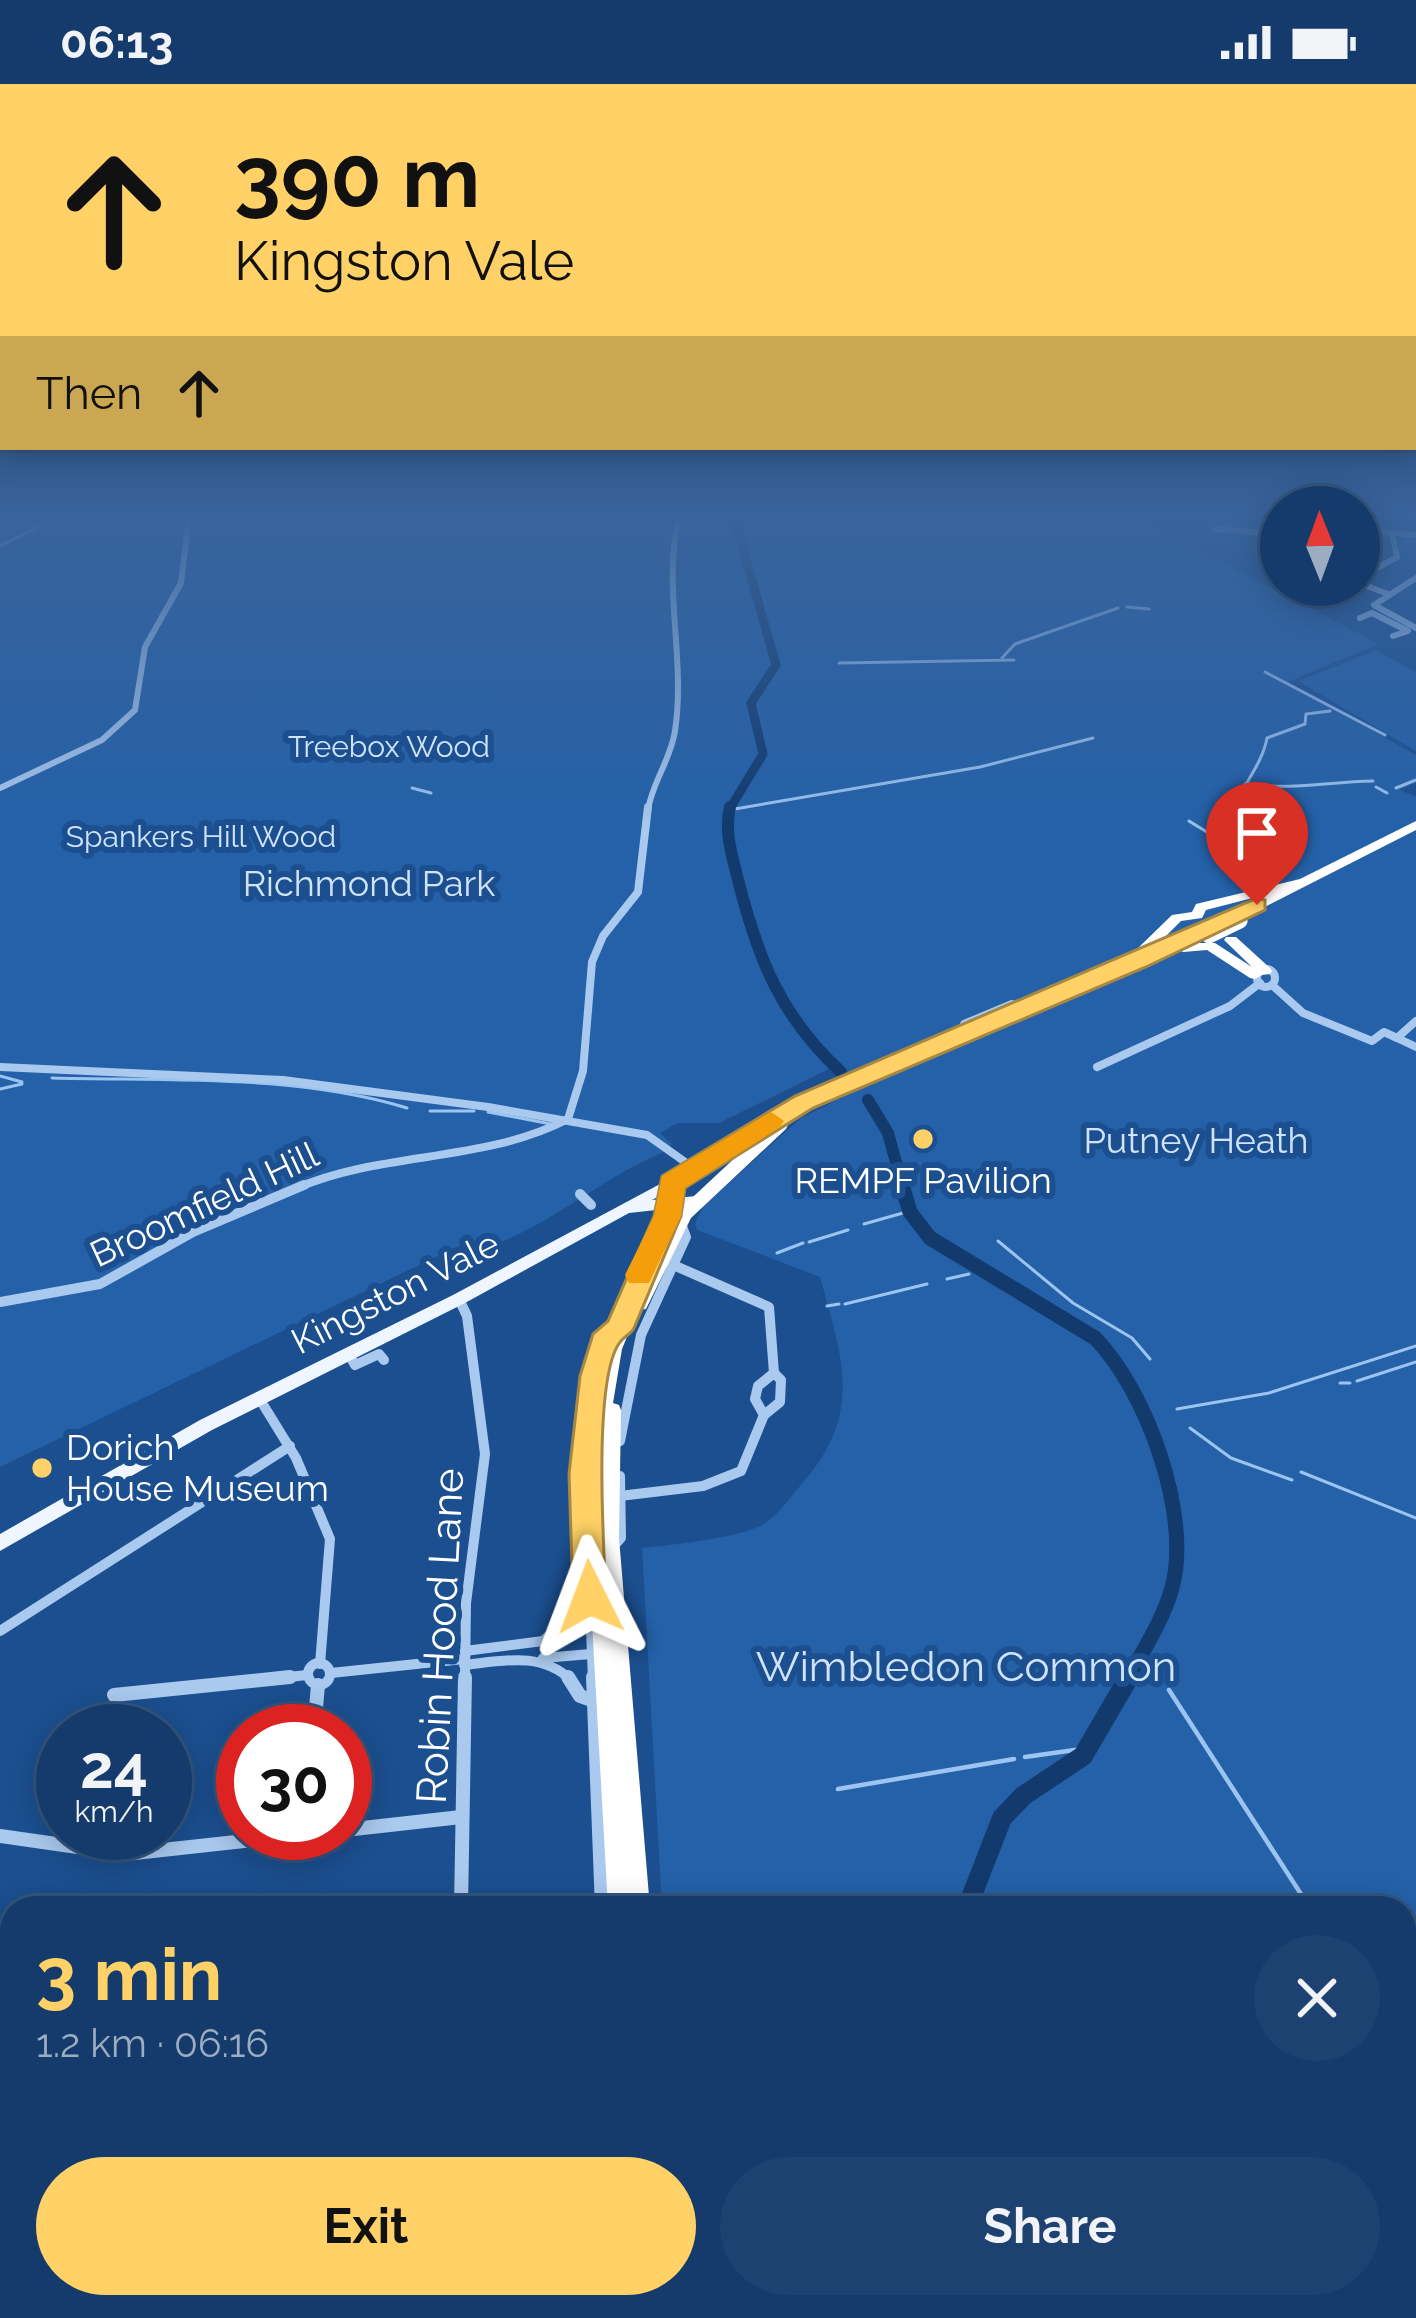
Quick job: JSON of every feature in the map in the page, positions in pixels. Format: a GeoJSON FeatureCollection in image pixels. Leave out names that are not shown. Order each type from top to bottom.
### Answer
{"type":"FeatureCollection","features":[{"type":"Feature","properties":{"kind":"highway"},"geometry":{"type":"LineString","coordinates":[[637,1896],[608,1450],[619,1370],[643,1296],[678,1221],[667,1192],[675,1181],[806,1104],[1021,1009],[1221,931],[1302,882],[1416,828]]}},
{"type":"Feature","properties":{"kind":"highway"},"geometry":{"type":"LineString","coordinates":[[619,1896],[596,1498],[601,1410],[613,1331],[678,1221],[806,1104],[1221,931],[1416,828]]}},
{"type":"Feature","properties":{"kind":"highway"},"geometry":{"type":"LineString","coordinates":[[1263,979],[1201,908],[1225,898],[1302,882]]}},
{"type":"Feature","properties":{"kind":"highway"},"geometry":{"type":"LineString","coordinates":[[1089,982],[1144,952],[1177,918],[1221,931]]}},
{"type":"Feature","properties":{"kind":"highway"},"geometry":{"type":"LineString","coordinates":[[1182,948],[1206,945],[1221,931]]}},
{"type":"Feature","properties":{"kind":"main road"},"geometry":{"type":"LineString","coordinates":[[626,1208],[675,1181]]}},
{"type":"Feature","properties":{"kind":"main road","name":"Kingston Vale"},"geometry":{"type":"LineString","coordinates":[[0,1542],[260,1398],[350,1364],[598,1212],[626,1208],[678,1221]]}},
{"type":"Feature","properties":{"kind":"street"},"geometry":{"type":"LineString","coordinates":[[0,788],[102,740],[134,712],[145,647],[160,621]]}},
{"type":"Feature","properties":{"kind":"street"},"geometry":{"type":"LineString","coordinates":[[568,1119],[583,1071],[592,962],[603,935],[638,892],[650,801],[672,745],[680,669],[676,621]]}},
{"type":"Feature","properties":{"kind":"street"},"geometry":{"type":"LineString","coordinates":[[1393,636],[1408,631],[1396,621]]}},
{"type":"Feature","properties":{"kind":"street"},"geometry":{"type":"LineString","coordinates":[[1097,1067],[1230,1006],[1263,979],[1301,1014],[1331,1020],[1372,1040],[1384,1032],[1416,1048]]}},
{"type":"Feature","properties":{"kind":"street"},"geometry":{"type":"LineString","coordinates":[[1397,1038],[1416,1022]]}},
{"type":"Feature","properties":{"kind":"street"},"geometry":{"type":"LineString","coordinates":[[0,1067],[283,1080],[568,1119],[664,1143],[695,1168]]}},
{"type":"Feature","properties":{"kind":"street","name":"Broomfield Hill"},"geometry":{"type":"LineString","coordinates":[[0,1302],[100,1284],[193,1232],[341,1169],[438,1157],[535,1136],[568,1119]]}},
{"type":"Feature","properties":{"kind":"street"},"geometry":{"type":"LineString","coordinates":[[580,1194],[598,1212]]}},
{"type":"Feature","properties":{"kind":"street"},"geometry":{"type":"LineString","coordinates":[[611,1549],[621,1541],[622,1410],[630,1365],[671,1264],[678,1221]]}},
{"type":"Feature","properties":{"kind":"street"},"geometry":{"type":"LineString","coordinates":[[620,1496],[730,1478],[749,1461],[764,1415],[775,1410],[783,1390],[774,1373],[770,1307],[671,1264]]}},
{"type":"Feature","properties":{"kind":"street","name":"Robin Hood Lane"},"geometry":{"type":"LineString","coordinates":[[459,1300],[467,1316],[484,1454],[469,1568],[464,1658],[461,1896]]}},
{"type":"Feature","properties":{"kind":"street"},"geometry":{"type":"LineString","coordinates":[[602,1896],[587,1609],[586,1444],[613,1331]]}},
{"type":"Feature","properties":{"kind":"street"},"geometry":{"type":"LineString","coordinates":[[350,1364],[379,1354],[384,1360]]}},
{"type":"Feature","properties":{"kind":"street"},"geometry":{"type":"LineString","coordinates":[[764,1415],[758,1408],[758,1386],[774,1373]]}},
{"type":"Feature","properties":{"kind":"street"},"geometry":{"type":"LineString","coordinates":[[260,1398],[290,1446],[330,1539],[325,1668]]}},
{"type":"Feature","properties":{"kind":"street"},"geometry":{"type":"LineString","coordinates":[[0,1631],[290,1446]]}},
{"type":"Feature","properties":{"kind":"street"},"geometry":{"type":"LineString","coordinates":[[464,1658],[540,1645],[562,1634],[578,1610],[587,1609]]}},
{"type":"Feature","properties":{"kind":"street"},"geometry":{"type":"LineString","coordinates":[[114,1695],[312,1680],[325,1668],[589,1654]]}},
{"type":"Feature","properties":{"kind":"street"},"geometry":{"type":"LineString","coordinates":[[539,1659],[567,1674],[580,1696],[594,1701]]}},
{"type":"Feature","properties":{"kind":"street"},"geometry":{"type":"LineString","coordinates":[[312,1680],[313,1704]]}},
{"type":"Feature","properties":{"kind":"street"},"geometry":{"type":"LineString","coordinates":[[372,1827],[461,1817]]}},
{"type":"Feature","properties":{"kind":"street"},"geometry":{"type":"LineString","coordinates":[[0,1836],[126,1854],[216,1844]]}},
{"type":"Feature","properties":{"kind":"green space"},"geometry":{"type":"Polygon","coordinates":[[[0,621],[1335,621],[1379,644],[1288,682],[1416,755],[1416,783],[1400,790],[1416,797],[1416,1896],[661,1896],[642,1548],[733,1535],[771,1518],[820,1460],[841,1410],[843,1386],[836,1335],[820,1277],[697,1230],[695,1223],[704,1205],[801,1118],[857,1090],[833,1067],[719,1123],[678,1123],[660,1133],[672,1144],[662,1153],[544,1220],[470,1252],[463,1244],[0,1467],[0,621]]]}},
{"type":"Feature","properties":{"kind":"green space"},"geometry":{"type":"Polygon","coordinates":[[[1376,650],[1416,672],[1416,751],[1298,681],[1376,650]]]}},
{"type":"Feature","properties":{"kind":"waterway"},"geometry":{"type":"LineString","coordinates":[[730,809],[763,754],[751,703],[776,665],[764,621]]}},
{"type":"Feature","properties":{"kind":"waterway"},"geometry":{"type":"LineString","coordinates":[[1002,658],[1015,644],[1080,621]]}},
{"type":"Feature","properties":{"kind":"waterway"},"geometry":{"type":"LineString","coordinates":[[839,663],[1014,660]]}},
{"type":"Feature","properties":{"kind":"waterway"},"geometry":{"type":"LineString","coordinates":[[1265,672],[1385,735]]}},
{"type":"Feature","properties":{"kind":"waterway"},"geometry":{"type":"LineString","coordinates":[[1247,784],[1267,738],[1305,724],[1306,714],[1330,711]]}},
{"type":"Feature","properties":{"kind":"waterway"},"geometry":{"type":"LineString","coordinates":[[729,810],[980,767],[1093,738]]}},
{"type":"Feature","properties":{"kind":"waterway"},"geometry":{"type":"LineString","coordinates":[[1396,788],[1416,780]]}},
{"type":"Feature","properties":{"kind":"waterway"},"geometry":{"type":"LineString","coordinates":[[1247,784],[1373,781]]}},
{"type":"Feature","properties":{"kind":"waterway"},"geometry":{"type":"LineString","coordinates":[[1217,838],[1231,827],[1247,784]]}},
{"type":"Feature","properties":{"kind":"waterway"},"geometry":{"type":"LineString","coordinates":[[1376,787],[1387,793]]}},
{"type":"Feature","properties":{"kind":"waterway"},"geometry":{"type":"LineString","coordinates":[[412,788],[431,793]]}},
{"type":"Feature","properties":{"kind":"waterway"},"geometry":{"type":"LineString","coordinates":[[730,809],[731,853],[763,960],[802,1029],[841,1072]]}},
{"type":"Feature","properties":{"kind":"waterway"},"geometry":{"type":"LineString","coordinates":[[1189,821],[1217,838]]}},
{"type":"Feature","properties":{"kind":"waterway"},"geometry":{"type":"LineString","coordinates":[[1217,838],[1236,850]]}},
{"type":"Feature","properties":{"kind":"waterway"},"geometry":{"type":"LineString","coordinates":[[0,1076],[22,1082]]}},
{"type":"Feature","properties":{"kind":"waterway"},"geometry":{"type":"LineString","coordinates":[[52,1078],[276,1084],[407,1108]]}},
{"type":"Feature","properties":{"kind":"waterway"},"geometry":{"type":"LineString","coordinates":[[0,1089],[22,1084]]}},
{"type":"Feature","properties":{"kind":"waterway"},"geometry":{"type":"LineString","coordinates":[[868,1100],[888,1133],[903,1188]]}},
{"type":"Feature","properties":{"kind":"waterway"},"geometry":{"type":"LineString","coordinates":[[430,1111],[474,1111]]}},
{"type":"Feature","properties":{"kind":"waterway"},"geometry":{"type":"LineString","coordinates":[[488,1112],[551,1124]]}},
{"type":"Feature","properties":{"kind":"waterway"},"geometry":{"type":"LineString","coordinates":[[902,1185],[910,1212],[930,1238],[1095,1338],[1114,1361],[1147,1421],[1170,1491],[1177,1558],[1163,1612],[1127,1680]]}},
{"type":"Feature","properties":{"kind":"waterway"},"geometry":{"type":"LineString","coordinates":[[864,1224],[910,1211]]}},
{"type":"Feature","properties":{"kind":"waterway"},"geometry":{"type":"LineString","coordinates":[[809,1242],[848,1230]]}},
{"type":"Feature","properties":{"kind":"waterway"},"geometry":{"type":"LineString","coordinates":[[998,1241],[1073,1303],[1132,1338],[1150,1359]]}},
{"type":"Feature","properties":{"kind":"waterway"},"geometry":{"type":"LineString","coordinates":[[777,1253],[803,1243]]}},
{"type":"Feature","properties":{"kind":"waterway"},"geometry":{"type":"LineString","coordinates":[[947,1279],[969,1274]]}},
{"type":"Feature","properties":{"kind":"waterway"},"geometry":{"type":"LineString","coordinates":[[845,1304],[927,1284]]}},
{"type":"Feature","properties":{"kind":"waterway"},"geometry":{"type":"LineString","coordinates":[[827,1306],[839,1304]]}},
{"type":"Feature","properties":{"kind":"waterway"},"geometry":{"type":"LineString","coordinates":[[1177,1409],[1269,1393],[1416,1346]]}},
{"type":"Feature","properties":{"kind":"waterway"},"geometry":{"type":"LineString","coordinates":[[1357,1381],[1416,1362]]}},
{"type":"Feature","properties":{"kind":"waterway"},"geometry":{"type":"LineString","coordinates":[[1340,1383],[1350,1383]]}},
{"type":"Feature","properties":{"kind":"waterway"},"geometry":{"type":"LineString","coordinates":[[1190,1428],[1231,1458],[1292,1480]]}},
{"type":"Feature","properties":{"kind":"waterway"},"geometry":{"type":"LineString","coordinates":[[1301,1472],[1416,1518]]}},
{"type":"Feature","properties":{"kind":"waterway"},"geometry":{"type":"LineString","coordinates":[[972,1896],[1002,1818],[1023,1796],[1083,1756],[1129,1677]]}},
{"type":"Feature","properties":{"kind":"waterway"},"geometry":{"type":"LineString","coordinates":[[1169,1690],[1302,1896]]}},
{"type":"Feature","properties":{"kind":"waterway"},"geometry":{"type":"LineString","coordinates":[[1025,1757],[1089,1748]]}},
{"type":"Feature","properties":{"kind":"waterway"},"geometry":{"type":"LineString","coordinates":[[838,1789],[1014,1759]]}},
{"type":"Feature","properties":{"kind":"slow traffic"},"geometry":{"type":"LineString","coordinates":[[639,1275],[668,1216],[667,1192],[672,1183],[771,1121]]}},
{"type":"Feature","properties":{"kind":"place","name":"REMPF Pavilion"},"geometry":{"type":"Point","coordinates":[923,1139]}},
{"type":"Feature","properties":{"kind":"place","name":"Dorich House Museum"},"geometry":{"type":"Point","coordinates":[42,1468]}},
{"type":"Feature","properties":{"kind":"route"},"geometry":{"type":"LineString","coordinates":[[590,1597],[585,1474],[595,1376],[608,1334],[619,1328],[668,1216],[667,1192],[672,1183],[804,1102],[1138,962],[1257,905]]}},
{"type":"Feature","properties":{"kind":"park label","name":"Treebox Wood"},"geometry":{"type":"Point","coordinates":[389,746]}},
{"type":"Feature","properties":{"kind":"park label","name":"Spankers Hill Wood"},"geometry":{"type":"Point","coordinates":[201,836]}},
{"type":"Feature","properties":{"kind":"park label","name":"Richmond Park"},"geometry":{"type":"Point","coordinates":[369,883]}},
{"type":"Feature","properties":{"kind":"park label","name":"Putney Heath"},"geometry":{"type":"Point","coordinates":[1196,1140]}},
{"type":"Feature","properties":{"kind":"park label","name":"Wimbledon Common"},"geometry":{"type":"Point","coordinates":[966,1666]}}]}
